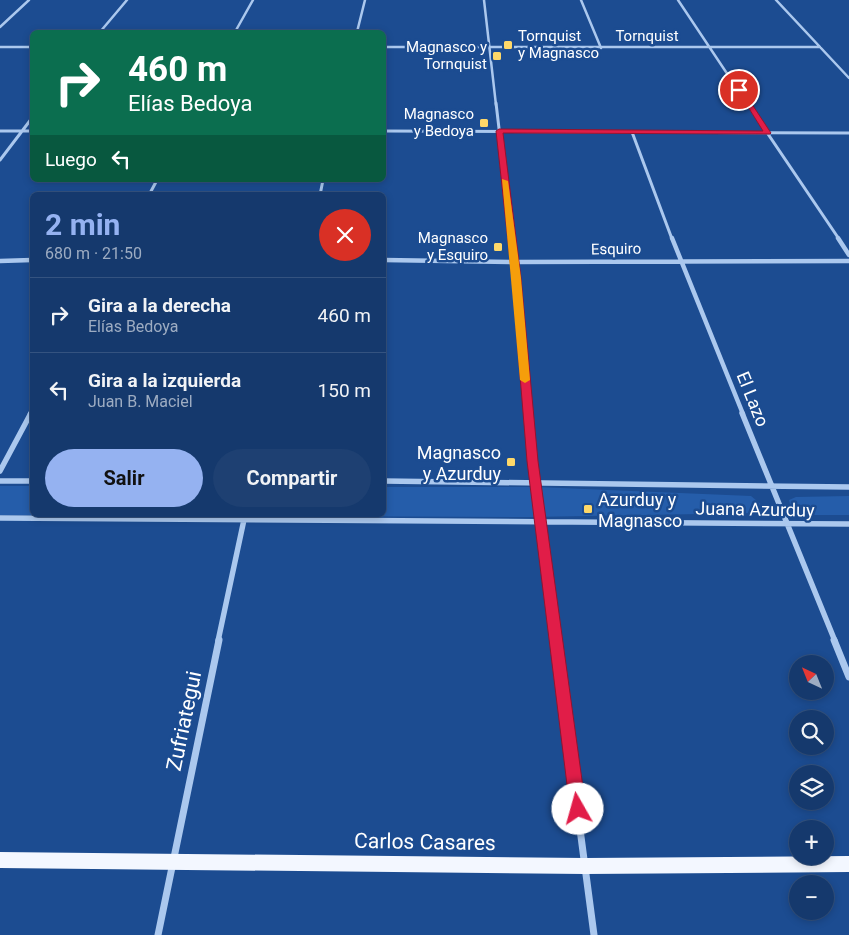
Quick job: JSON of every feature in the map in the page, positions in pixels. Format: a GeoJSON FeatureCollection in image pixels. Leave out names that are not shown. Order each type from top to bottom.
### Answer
{"type":"FeatureCollection","features":[{"type":"Feature","properties":{"kind":"main road","name":"Carlos Casares"},"geometry":{"type":"LineString","coordinates":[[0,860],[586,866],[849,864]]}},
{"type":"Feature","properties":{"kind":"street"},"geometry":{"type":"LineString","coordinates":[[0,27],[29,0]]}},
{"type":"Feature","properties":{"kind":"street"},"geometry":{"type":"LineString","coordinates":[[102,30],[127,0]]}},
{"type":"Feature","properties":{"kind":"street"},"geometry":{"type":"LineString","coordinates":[[236,30],[253,0]]}},
{"type":"Feature","properties":{"kind":"street"},"geometry":{"type":"LineString","coordinates":[[358,30],[365,0]]}},
{"type":"Feature","properties":{"kind":"street"},"geometry":{"type":"LineString","coordinates":[[484,0],[515,262],[532,461],[594,935]]}},
{"type":"Feature","properties":{"kind":"street"},"geometry":{"type":"LineString","coordinates":[[581,0],[601,48]]}},
{"type":"Feature","properties":{"kind":"street"},"geometry":{"type":"LineString","coordinates":[[678,0],[849,255]]}},
{"type":"Feature","properties":{"kind":"street"},"geometry":{"type":"LineString","coordinates":[[776,0],[849,78]]}},
{"type":"Feature","properties":{"kind":"street"},"geometry":{"type":"LineString","coordinates":[[0,47],[30,47]]}},
{"type":"Feature","properties":{"kind":"street","name":"Tornquist"},"geometry":{"type":"LineString","coordinates":[[386,47],[820,47]]}},
{"type":"Feature","properties":{"kind":"street"},"geometry":{"type":"LineString","coordinates":[[0,160],[30,121]]}},
{"type":"Feature","properties":{"kind":"street"},"geometry":{"type":"LineString","coordinates":[[0,131],[30,131]]}},
{"type":"Feature","properties":{"kind":"street"},"geometry":{"type":"LineString","coordinates":[[386,131],[849,133]]}},
{"type":"Feature","properties":{"kind":"street","name":"El Lazo"},"geometry":{"type":"LineString","coordinates":[[632,132],[680,260],[849,677]]}},
{"type":"Feature","properties":{"kind":"street"},"geometry":{"type":"LineString","coordinates":[[0,260],[30,260]]}},
{"type":"Feature","properties":{"kind":"street","name":"Esquiro"},"geometry":{"type":"LineString","coordinates":[[386,260],[515,262],[680,260],[849,261]]}},
{"type":"Feature","properties":{"kind":"street"},"geometry":{"type":"LineString","coordinates":[[0,471],[30,415]]}},
{"type":"Feature","properties":{"kind":"street"},"geometry":{"type":"LineString","coordinates":[[0,480],[30,481]]}},
{"type":"Feature","properties":{"kind":"street","name":"Juana Azurduy"},"geometry":{"type":"LineString","coordinates":[[386,481],[849,487]]}},
{"type":"Feature","properties":{"kind":"street","name":"Juana Azurduy"},"geometry":{"type":"LineString","coordinates":[[0,518],[245,517],[849,524]]}},
{"type":"Feature","properties":{"kind":"street","name":"Zufriategui"},"geometry":{"type":"LineString","coordinates":[[158,935],[245,517]]}},
{"type":"Feature","properties":{"kind":"shaded area"},"geometry":{"type":"Polygon","coordinates":[[[0,486],[30,486],[30,515],[0,515],[0,486]]]}},
{"type":"Feature","properties":{"kind":"shaded area"},"geometry":{"type":"Polygon","coordinates":[[[386,487],[537,487],[751,496],[763,506],[757,513],[531,517],[386,516],[386,487]]]}},
{"type":"Feature","properties":{"kind":"shaded area"},"geometry":{"type":"Polygon","coordinates":[[[849,496],[849,515],[803,515],[791,509],[789,500],[796,497],[849,496]]]}},
{"type":"Feature","properties":{"kind":"slow traffic"},"geometry":{"type":"LineString","coordinates":[[504,181],[517,278],[525,380]]}},
{"type":"Feature","properties":{"kind":"place","name":"Tornquist y Magnasco"},"geometry":{"type":"Point","coordinates":[508,45]}},
{"type":"Feature","properties":{"kind":"place","name":"Magnasco y Tornquist"},"geometry":{"type":"Point","coordinates":[497,56]}},
{"type":"Feature","properties":{"kind":"place","name":"Magnasco y Bedoya"},"geometry":{"type":"Point","coordinates":[484,123]}},
{"type":"Feature","properties":{"kind":"place","name":"Magnasco y Esquiro"},"geometry":{"type":"Point","coordinates":[498,247]}},
{"type":"Feature","properties":{"kind":"place","name":"Magnasco y Azurduy"},"geometry":{"type":"Point","coordinates":[511,462]}},
{"type":"Feature","properties":{"kind":"place","name":"Azurduy y Magnasco"},"geometry":{"type":"Point","coordinates":[588,509]}},
{"type":"Feature","properties":{"kind":"route"},"geometry":{"type":"LineString","coordinates":[[578,809],[532,461],[517,278],[499,131],[768,133],[739,90]]}}]}
